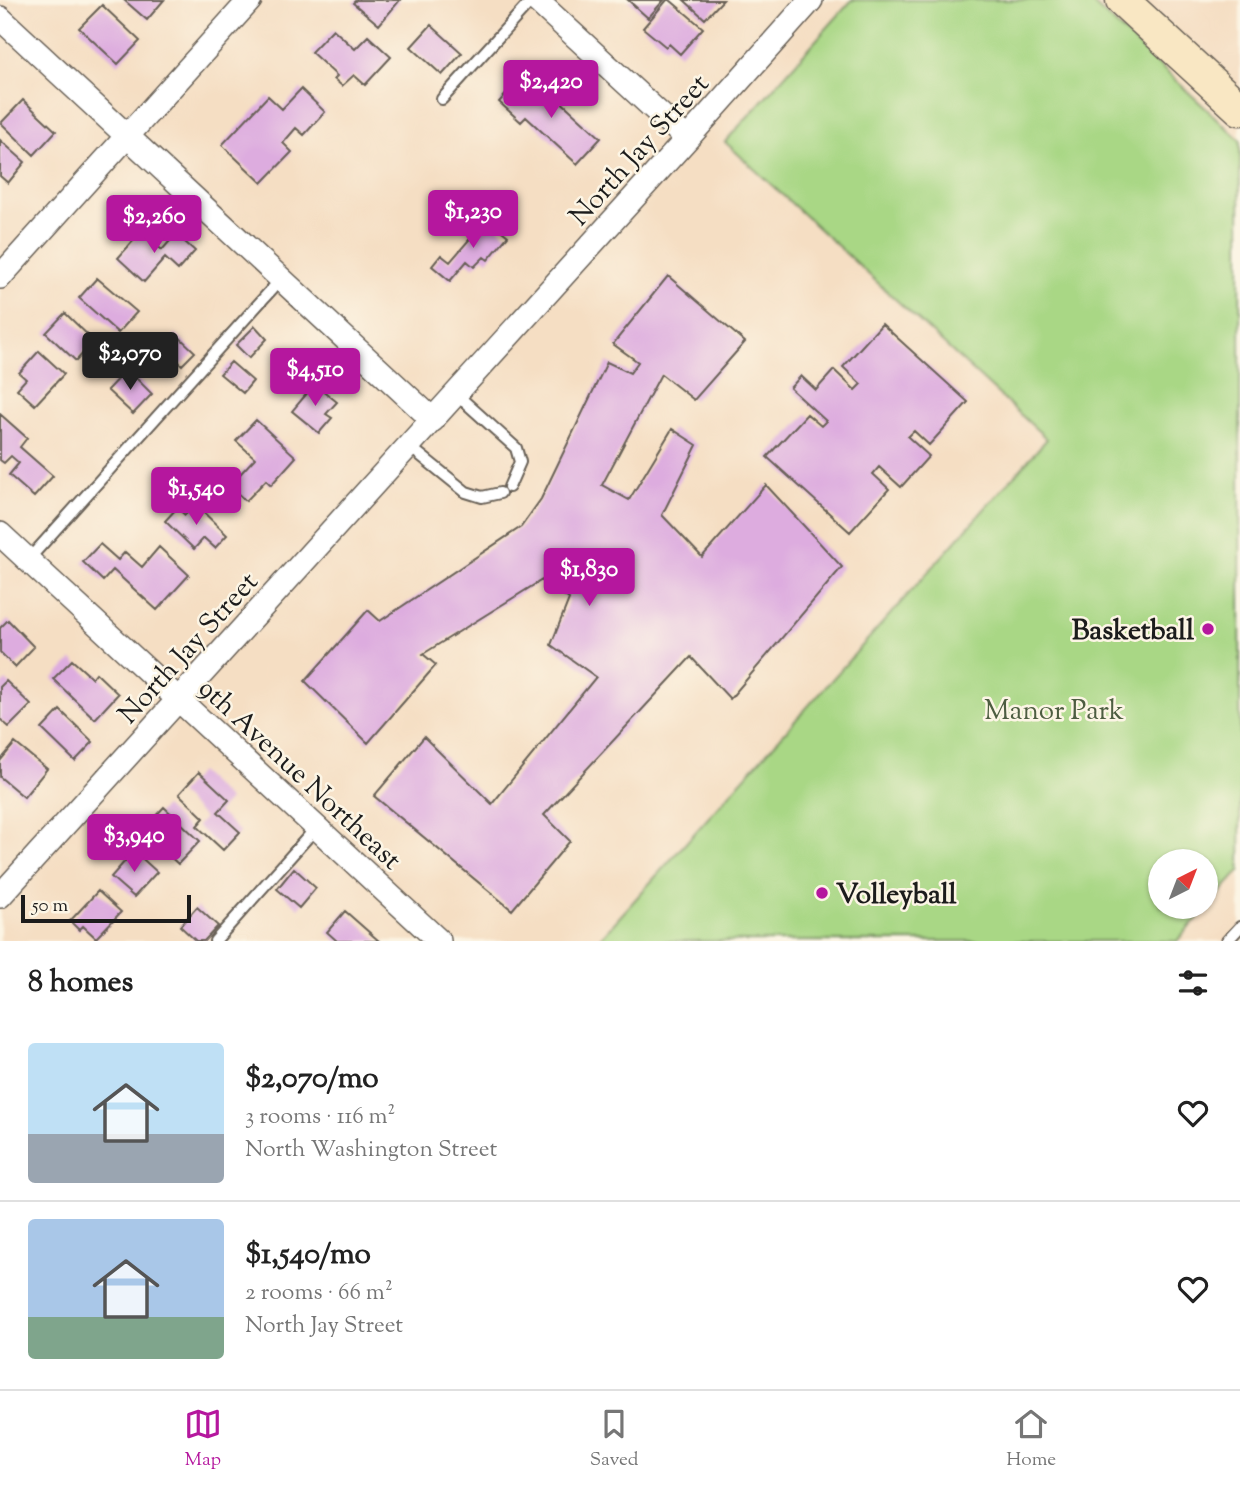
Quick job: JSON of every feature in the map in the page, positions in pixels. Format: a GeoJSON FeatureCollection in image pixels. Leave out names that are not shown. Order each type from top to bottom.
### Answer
{"type":"FeatureCollection","features":[{"type":"Feature","properties":{"kind":"street"},"geometry":{"type":"LineString","coordinates":[[0,278],[250,0]]}},
{"type":"Feature","properties":{"kind":"street"},"geometry":{"type":"LineString","coordinates":[[534,0],[687,139]]}},
{"type":"Feature","properties":{"kind":"street","name":"North Jay Street"},"geometry":{"type":"LineString","coordinates":[[0,896],[811,0]]}},
{"type":"Feature","properties":{"kind":"street"},"geometry":{"type":"LineString","coordinates":[[1122,0],[1236,98]]}},
{"type":"Feature","properties":{"kind":"street"},"geometry":{"type":"LineString","coordinates":[[0,18],[433,420]]}},
{"type":"Feature","properties":{"kind":"street","name":"9th Avenue Northeast"},"geometry":{"type":"LineString","coordinates":[[0,534],[439,941]]}},
{"type":"Feature","properties":{"kind":"lane"},"geometry":{"type":"LineString","coordinates":[[442,99],[534,0]]}},
{"type":"Feature","properties":{"kind":"lane"},"geometry":{"type":"LineString","coordinates":[[28,560],[281,279]]}},
{"type":"Feature","properties":{"kind":"lane"},"geometry":{"type":"LineString","coordinates":[[409,446],[466,492],[482,497],[504,490],[520,462],[516,448],[456,394]]}},
{"type":"Feature","properties":{"kind":"lane"},"geometry":{"type":"LineString","coordinates":[[215,941],[316,828]]}},
{"type":"Feature","properties":{"kind":"lane"},"geometry":{"type":"LineString","coordinates":[[1227,941],[1240,927]]}},
{"type":"Feature","properties":{"kind":"green space","name":"Manor Park"},"geometry":{"type":"Polygon","coordinates":[[[852,0],[1089,0],[1240,140],[1240,871],[1218,895],[1218,849],[1148,849],[1148,919],[1197,919],[1177,941],[598,941],[1047,439],[725,142],[852,0]]]}},
{"type":"Feature","properties":{"kind":"building"},"geometry":{"type":"Polygon","coordinates":[[[124,0],[164,0],[147,20],[124,0]]]}},
{"type":"Feature","properties":{"kind":"building"},"geometry":{"type":"Polygon","coordinates":[[[356,0],[400,0],[379,25],[353,3],[356,0]]]}},
{"type":"Feature","properties":{"kind":"building"},"geometry":{"type":"Polygon","coordinates":[[[628,0],[664,0],[648,18],[628,0]]]}},
{"type":"Feature","properties":{"kind":"building"},"geometry":{"type":"Polygon","coordinates":[[[667,0],[703,28],[680,54],[669,44],[666,47],[643,28],[667,0]]]}},
{"type":"Feature","properties":{"kind":"building"},"geometry":{"type":"Polygon","coordinates":[[[684,0],[723,0],[705,19],[684,0]]]}},
{"type":"Feature","properties":{"kind":"building"},"geometry":{"type":"Polygon","coordinates":[[[102,5],[140,41],[118,64],[79,28],[102,5]]]}},
{"type":"Feature","properties":{"kind":"building"},"geometry":{"type":"Polygon","coordinates":[[[431,25],[462,53],[442,75],[411,47],[431,25]]]}},
{"type":"Feature","properties":{"kind":"building"},"geometry":{"type":"Polygon","coordinates":[[[333,29],[355,49],[368,36],[391,57],[365,85],[354,75],[342,86],[334,79],[337,76],[311,52],[333,29]]]}},
{"type":"Feature","properties":{"kind":"building"},"geometry":{"type":"Polygon","coordinates":[[[520,79],[539,96],[546,88],[601,138],[577,164],[526,117],[521,122],[499,102],[520,79]]]}},
{"type":"Feature","properties":{"kind":"building"},"geometry":{"type":"Polygon","coordinates":[[[301,89],[325,112],[304,135],[296,128],[283,143],[292,152],[262,183],[222,145],[268,96],[282,109],[301,89]]]}},
{"type":"Feature","properties":{"kind":"building"},"geometry":{"type":"Polygon","coordinates":[[[23,100],[56,131],[34,155],[1,123],[23,100]]]}},
{"type":"Feature","properties":{"kind":"building"},"geometry":{"type":"Polygon","coordinates":[[[0,140],[25,162],[8,183],[0,176],[0,140]]]}},
{"type":"Feature","properties":{"kind":"building"},"geometry":{"type":"Polygon","coordinates":[[[487,219],[508,236],[488,260],[484,257],[474,267],[467,261],[450,281],[432,266],[441,255],[450,262],[487,219]]]}},
{"type":"Feature","properties":{"kind":"building"},"geometry":{"type":"Polygon","coordinates":[[[141,232],[162,250],[176,234],[195,251],[178,270],[165,258],[144,282],[118,258],[141,232]]]}},
{"type":"Feature","properties":{"kind":"building"},"geometry":{"type":"Polygon","coordinates":[[[668,276],[745,342],[694,400],[661,374],[602,485],[629,500],[672,429],[697,445],[662,515],[702,557],[766,485],[842,567],[730,699],[691,657],[544,815],[570,841],[512,910],[374,796],[424,737],[492,804],[596,677],[551,645],[569,599],[542,580],[423,654],[436,665],[368,743],[305,681],[368,610],[380,621],[521,527],[541,499],[607,362],[630,373],[638,362],[613,344],[668,276]]]}},
{"type":"Feature","properties":{"kind":"building"},"geometry":{"type":"Polygon","coordinates":[[[97,278],[137,312],[118,333],[79,298],[97,278]]]}},
{"type":"Feature","properties":{"kind":"building"},"geometry":{"type":"Polygon","coordinates":[[[65,313],[94,341],[76,361],[46,333],[65,313]]]}},
{"type":"Feature","properties":{"kind":"building"},"geometry":{"type":"Polygon","coordinates":[[[882,324],[968,402],[929,445],[914,431],[908,437],[929,456],[901,487],[879,467],[873,474],[889,489],[850,532],[767,457],[807,414],[821,426],[826,421],[790,388],[801,376],[816,390],[834,370],[855,390],[861,384],[843,367],[882,324]]]}},
{"type":"Feature","properties":{"kind":"building"},"geometry":{"type":"Polygon","coordinates":[[[255,326],[267,339],[249,358],[236,345],[255,326]]]}},
{"type":"Feature","properties":{"kind":"building"},"geometry":{"type":"Polygon","coordinates":[[[176,334],[195,352],[182,365],[163,347],[176,334]]]}},
{"type":"Feature","properties":{"kind":"building"},"geometry":{"type":"Polygon","coordinates":[[[39,351],[64,374],[35,405],[17,389],[26,379],[19,373],[39,351]]]}},
{"type":"Feature","properties":{"kind":"building"},"geometry":{"type":"Polygon","coordinates":[[[231,362],[253,381],[243,393],[220,374],[231,362]]]}},
{"type":"Feature","properties":{"kind":"building"},"geometry":{"type":"Polygon","coordinates":[[[127,369],[152,394],[133,414],[107,390],[127,369]]]}},
{"type":"Feature","properties":{"kind":"building"},"geometry":{"type":"Polygon","coordinates":[[[315,384],[337,402],[326,414],[332,418],[319,433],[292,411],[315,384]]]}},
{"type":"Feature","properties":{"kind":"building"},"geometry":{"type":"Polygon","coordinates":[[[0,414],[27,438],[20,447],[53,476],[34,497],[9,475],[19,463],[11,456],[4,463],[0,460],[0,414]]]}},
{"type":"Feature","properties":{"kind":"building"},"geometry":{"type":"Polygon","coordinates":[[[256,420],[296,457],[271,485],[266,480],[246,501],[229,486],[255,458],[236,441],[256,420]]]}},
{"type":"Feature","properties":{"kind":"building"},"geometry":{"type":"Polygon","coordinates":[[[195,504],[227,535],[215,548],[204,538],[194,549],[165,521],[177,508],[185,515],[195,504]]]}},
{"type":"Feature","properties":{"kind":"building"},"geometry":{"type":"Polygon","coordinates":[[[100,544],[118,560],[125,552],[142,567],[159,547],[189,575],[157,610],[113,570],[103,581],[83,562],[100,544]]]}},
{"type":"Feature","properties":{"kind":"building"},"geometry":{"type":"Polygon","coordinates":[[[8,620],[34,647],[15,667],[0,652],[0,628],[8,620]]]}},
{"type":"Feature","properties":{"kind":"building"},"geometry":{"type":"Polygon","coordinates":[[[72,660],[92,678],[96,673],[118,694],[95,719],[53,679],[72,660]]]}},
{"type":"Feature","properties":{"kind":"building"},"geometry":{"type":"Polygon","coordinates":[[[6,681],[31,705],[9,727],[0,719],[0,687],[6,681]]]}},
{"type":"Feature","properties":{"kind":"building"},"geometry":{"type":"Polygon","coordinates":[[[60,710],[93,742],[75,761],[42,729],[60,710]]]}},
{"type":"Feature","properties":{"kind":"building"},"geometry":{"type":"Polygon","coordinates":[[[15,743],[47,769],[24,797],[0,777],[0,761],[15,743]]]}},
{"type":"Feature","properties":{"kind":"building"},"geometry":{"type":"Polygon","coordinates":[[[199,772],[229,800],[218,812],[240,832],[223,850],[197,826],[204,818],[179,794],[199,772]]]}},
{"type":"Feature","properties":{"kind":"building"},"geometry":{"type":"Polygon","coordinates":[[[164,807],[200,841],[178,864],[148,836],[156,828],[150,822],[164,807]]]}},
{"type":"Feature","properties":{"kind":"building"},"geometry":{"type":"Polygon","coordinates":[[[134,851],[157,872],[134,897],[111,877],[134,851]]]}},
{"type":"Feature","properties":{"kind":"building"},"geometry":{"type":"Polygon","coordinates":[[[294,868],[316,888],[299,908],[277,889],[294,868]]]}},
{"type":"Feature","properties":{"kind":"building"},"geometry":{"type":"Polygon","coordinates":[[[98,891],[121,912],[96,938],[83,926],[79,930],[70,921],[98,891]]]}},
{"type":"Feature","properties":{"kind":"building"},"geometry":{"type":"Polygon","coordinates":[[[197,907],[218,926],[204,941],[196,941],[180,926],[197,907]]]}},
{"type":"Feature","properties":{"kind":"building"},"geometry":{"type":"Polygon","coordinates":[[[345,911],[379,941],[337,941],[327,932],[345,911]]]}},
{"type":"Feature","properties":{"kind":"place","name":"Basketball"},"geometry":{"type":"Point","coordinates":[1208,629]}},
{"type":"Feature","properties":{"kind":"place","name":"Volleyball"},"geometry":{"type":"Point","coordinates":[822,893]}}]}
